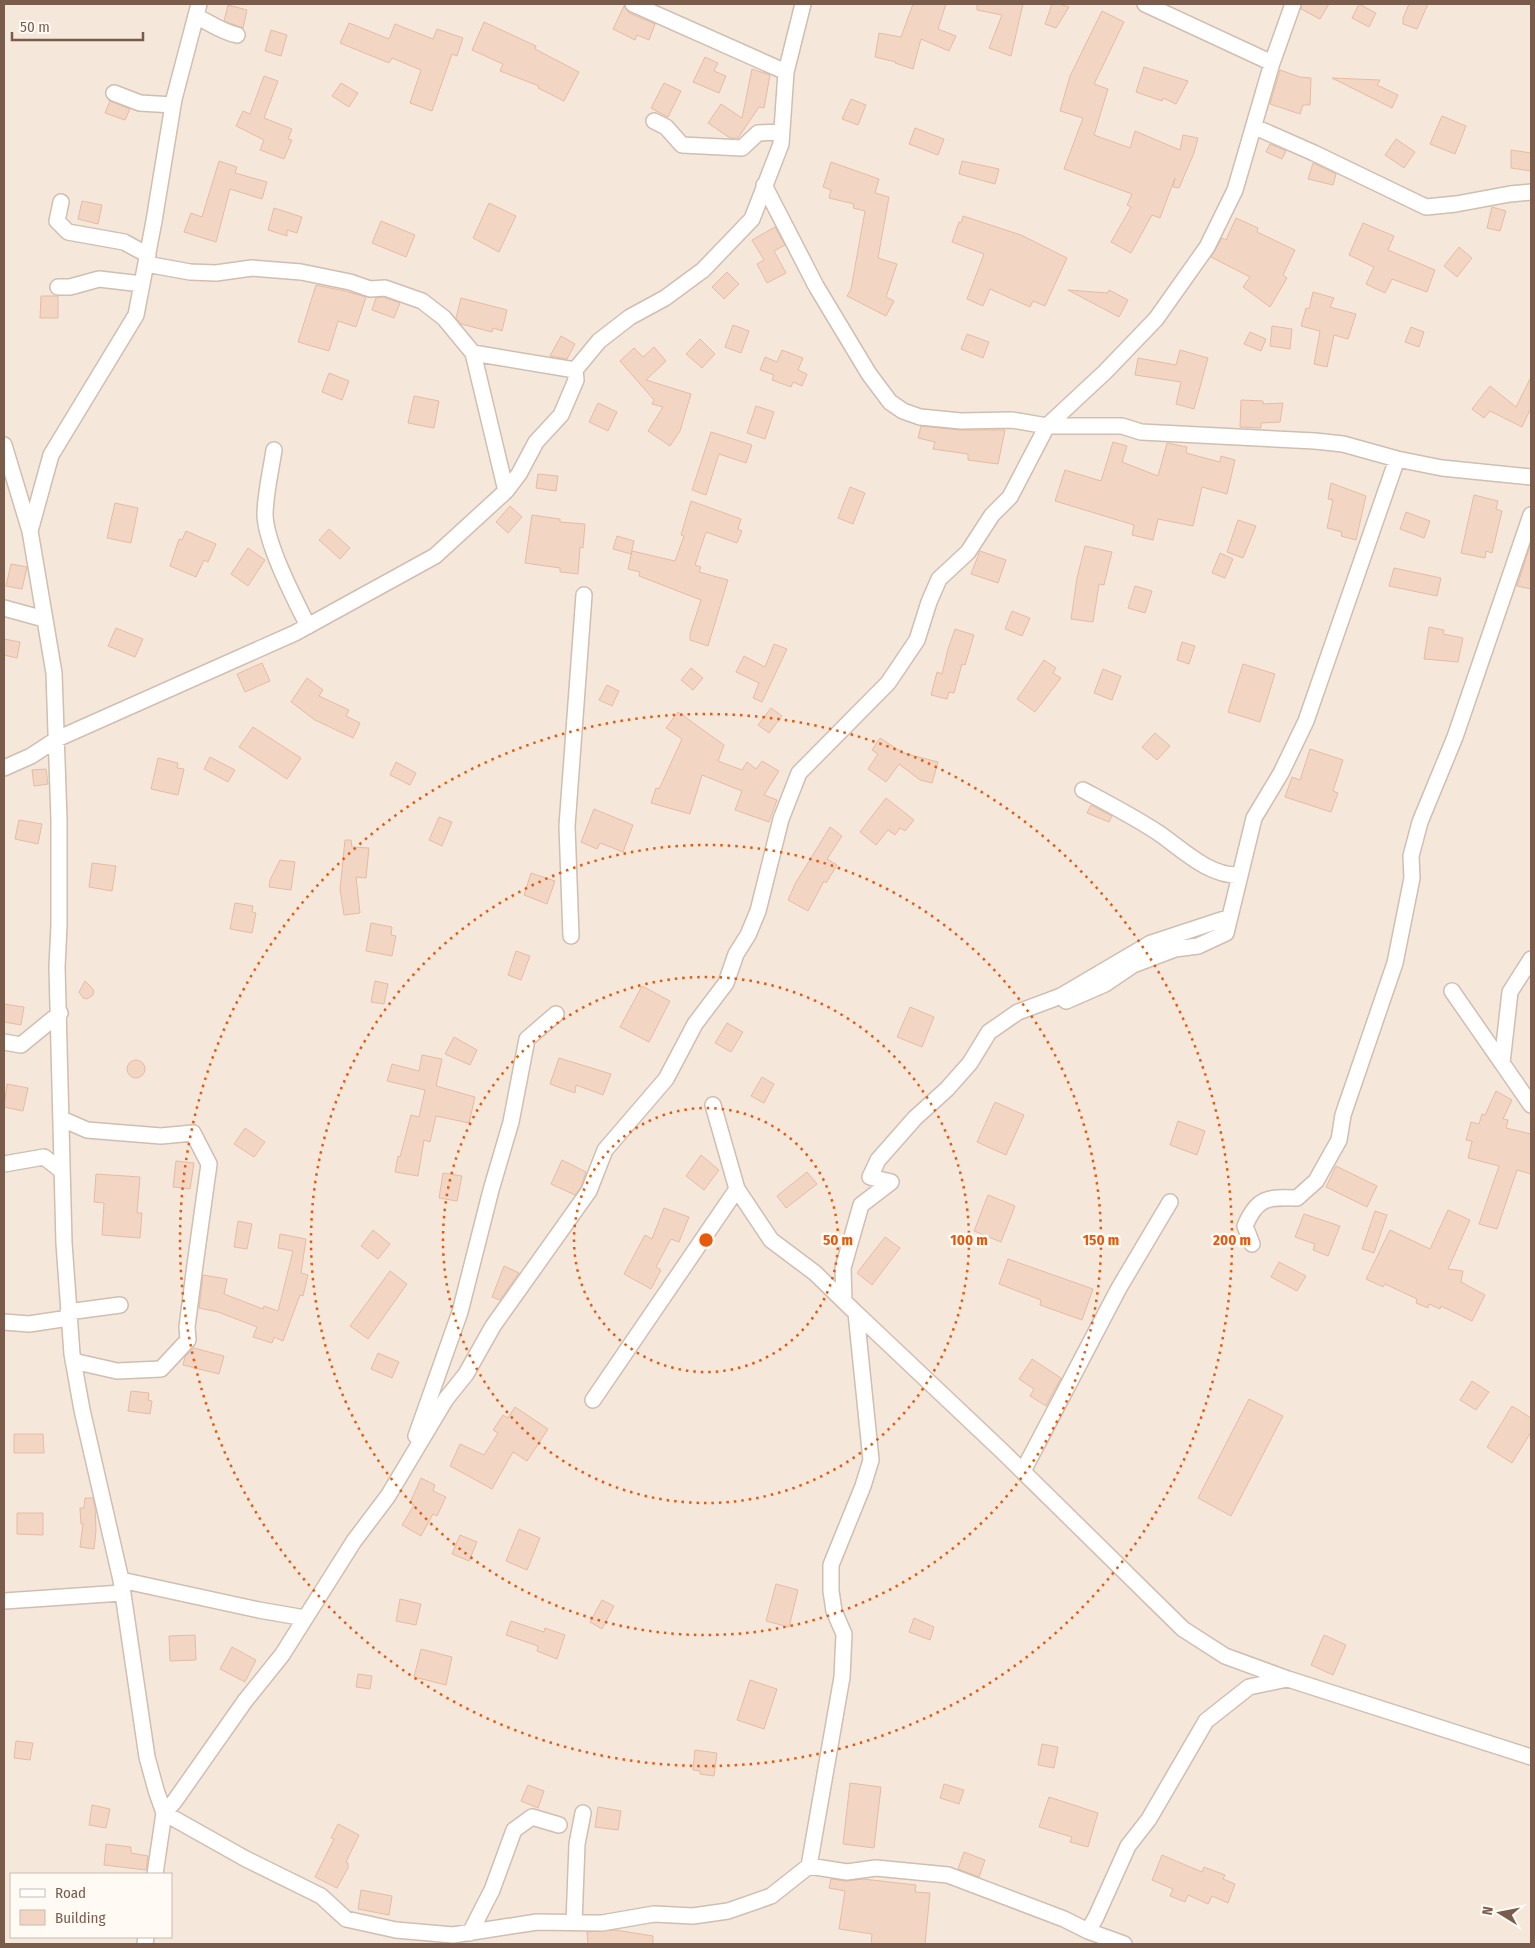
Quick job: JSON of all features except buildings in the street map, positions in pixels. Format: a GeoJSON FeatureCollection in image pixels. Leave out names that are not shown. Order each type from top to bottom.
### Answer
{"type":"FeatureCollection","features":[{"type":"Feature","properties":{"kind":"street"},"geometry":{"type":"LineString","coordinates":[[633,4],[786,72]]}},
{"type":"Feature","properties":{"kind":"street"},"geometry":{"type":"LineString","coordinates":[[4,768],[31,756],[57,739],[308,626],[435,556],[506,491],[519,474],[536,442],[561,415],[576,380],[575,370],[599,341],[630,317],[665,298],[703,270],[752,219],[781,144],[786,72],[803,4]]}},
{"type":"Feature","properties":{"kind":"street"},"geometry":{"type":"LineString","coordinates":[[1145,4],[1272,63]]}},
{"type":"Feature","properties":{"kind":"street"},"geometry":{"type":"LineString","coordinates":[[164,1812],[174,1802],[245,1701],[282,1655],[354,1541],[388,1496],[446,1399],[466,1374],[493,1326],[589,1191],[605,1150],[666,1079],[695,1024],[726,983],[736,954],[748,935],[758,911],[781,819],[799,773],[888,683],[916,640],[939,579],[968,552],[992,515],[1010,497],[1047,426],[1105,372],[1156,319],[1207,247],[1236,190],[1272,63],[1293,4]]}},
{"type":"Feature","properties":{"kind":"street"},"geometry":{"type":"LineString","coordinates":[[30,531],[51,455],[136,315],[173,105],[197,10],[222,32],[237,35]]}},
{"type":"Feature","properties":{"kind":"street"},"geometry":{"type":"LineString","coordinates":[[114,94],[140,103],[173,105]]}},
{"type":"Feature","properties":{"kind":"street"},"geometry":{"type":"LineString","coordinates":[[654,121],[666,127],[682,145],[742,148],[758,133],[782,132]]}},
{"type":"Feature","properties":{"kind":"street"},"geometry":{"type":"LineString","coordinates":[[1255,127],[1426,207],[1531,192]]}},
{"type":"Feature","properties":{"kind":"street"},"geometry":{"type":"LineString","coordinates":[[764,185],[816,286],[869,374],[890,402],[904,411],[920,417],[960,421],[1012,420],[1047,426],[1122,426],[1141,432],[1344,444],[1397,459],[1442,468],[1531,477]]}},
{"type":"Feature","properties":{"kind":"street"},"geometry":{"type":"LineString","coordinates":[[61,202],[57,222],[68,232],[124,242],[147,259],[190,272],[216,273],[252,268],[301,272],[350,282],[370,289],[385,288],[422,301],[444,318],[473,353],[506,491]]}},
{"type":"Feature","properties":{"kind":"street"},"geometry":{"type":"LineString","coordinates":[[58,287],[70,287],[99,278],[142,284]]}},
{"type":"Feature","properties":{"kind":"street"},"geometry":{"type":"LineString","coordinates":[[473,353],[575,370]]}},
{"type":"Feature","properties":{"kind":"street"},"geometry":{"type":"LineString","coordinates":[[4,445],[30,531],[54,672],[59,820],[57,967],[60,1014],[64,1243],[68,1315],[73,1361],[82,1410],[121,1586],[147,1757],[164,1812],[155,1873]]}},
{"type":"Feature","properties":{"kind":"street"},"geometry":{"type":"LineString","coordinates":[[274,450],[265,514],[268,532],[287,582],[308,626]]}},
{"type":"Feature","properties":{"kind":"street"},"geometry":{"type":"LineString","coordinates":[[844,1301],[843,1268],[861,1205],[891,1182],[870,1176],[878,1160],[915,1118],[970,1063],[989,1032],[1018,1012],[1061,996],[1066,1001],[1105,984],[1133,965],[1175,948],[1198,946],[1226,933],[1254,818],[1281,773],[1306,721],[1397,459]]}},
{"type":"Feature","properties":{"kind":"street"},"geometry":{"type":"LineString","coordinates":[[4,496],[19,495],[39,501]]}},
{"type":"Feature","properties":{"kind":"street"},"geometry":{"type":"LineString","coordinates":[[1252,1244],[1245,1226],[1257,1205],[1271,1197],[1297,1198],[1316,1181],[1339,1140],[1343,1114],[1395,963],[1412,878],[1411,856],[1420,822],[1454,737],[1531,515]]}},
{"type":"Feature","properties":{"kind":"street"},"geometry":{"type":"LineString","coordinates":[[571,936],[567,826],[584,595]]}},
{"type":"Feature","properties":{"kind":"street"},"geometry":{"type":"LineString","coordinates":[[4,608],[44,619]]}},
{"type":"Feature","properties":{"kind":"street"},"geometry":{"type":"LineString","coordinates":[[1084,790],[1160,834],[1191,858],[1230,876],[1240,875]]}},
{"type":"Feature","properties":{"kind":"street"},"geometry":{"type":"LineString","coordinates":[[1502,1063],[1510,992],[1531,959]]}},
{"type":"Feature","properties":{"kind":"street"},"geometry":{"type":"LineString","coordinates":[[1452,992],[1531,1105]]}},
{"type":"Feature","properties":{"kind":"street"},"geometry":{"type":"LineString","coordinates":[[4,1042],[21,1045],[60,1014]]}},
{"type":"Feature","properties":{"kind":"street"},"geometry":{"type":"LineString","coordinates":[[403,1472],[460,1312],[490,1190],[511,1122],[527,1039],[556,1014]]}},
{"type":"Feature","properties":{"kind":"street"},"geometry":{"type":"LineString","coordinates":[[713,1105],[737,1189],[770,1240],[815,1273],[1023,1471],[1182,1629],[1225,1656],[1288,1679],[1531,1757]]}},
{"type":"Feature","properties":{"kind":"street"},"geometry":{"type":"LineString","coordinates":[[62,1119],[87,1130],[161,1136],[193,1133],[208,1164],[194,1265],[187,1327],[188,1340],[161,1369],[117,1371],[73,1361]]}},
{"type":"Feature","properties":{"kind":"street"},"geometry":{"type":"LineString","coordinates":[[4,1164],[44,1157],[62,1171]]}},
{"type":"Feature","properties":{"kind":"street"},"geometry":{"type":"LineString","coordinates":[[593,1400],[737,1189]]}},
{"type":"Feature","properties":{"kind":"street"},"geometry":{"type":"LineString","coordinates":[[1023,1471],[1119,1288],[1170,1202]]}},
{"type":"Feature","properties":{"kind":"street"},"geometry":{"type":"LineString","coordinates":[[4,1322],[29,1324],[120,1305]]}},
{"type":"Feature","properties":{"kind":"street"},"geometry":{"type":"LineString","coordinates":[[164,1812],[246,1859],[320,1896],[346,1919],[396,1930],[454,1935],[537,1922],[602,1923],[654,1914],[693,1916],[728,1911],[771,1896],[808,1866],[842,1677],[844,1634],[834,1611],[831,1591],[831,1565],[863,1486],[871,1460],[856,1313]]}},
{"type":"Feature","properties":{"kind":"street"},"geometry":{"type":"LineString","coordinates":[[4,1601],[121,1586],[305,1618]]}},
{"type":"Feature","properties":{"kind":"street"},"geometry":{"type":"LineString","coordinates":[[1088,1931],[1128,1846],[1149,1819],[1206,1721],[1250,1687],[1288,1679]]}},
{"type":"Feature","properties":{"kind":"street"},"geometry":{"type":"LineString","coordinates":[[574,1923],[577,1844],[584,1813]]}},
{"type":"Feature","properties":{"kind":"street"},"geometry":{"type":"LineString","coordinates":[[470,1932],[492,1890],[514,1830],[532,1817],[560,1825]]}},
{"type":"Feature","properties":{"kind":"street"},"geometry":{"type":"LineString","coordinates":[[808,1866],[848,1872],[876,1868],[948,1875],[1124,1944]]}},
{"type":"Feature","properties":{"kind":"shaded area"},"geometry":{"type":"Polygon","coordinates":[[[4,4],[1531,4],[1531,1944],[4,1944],[4,4]]]}}]}
